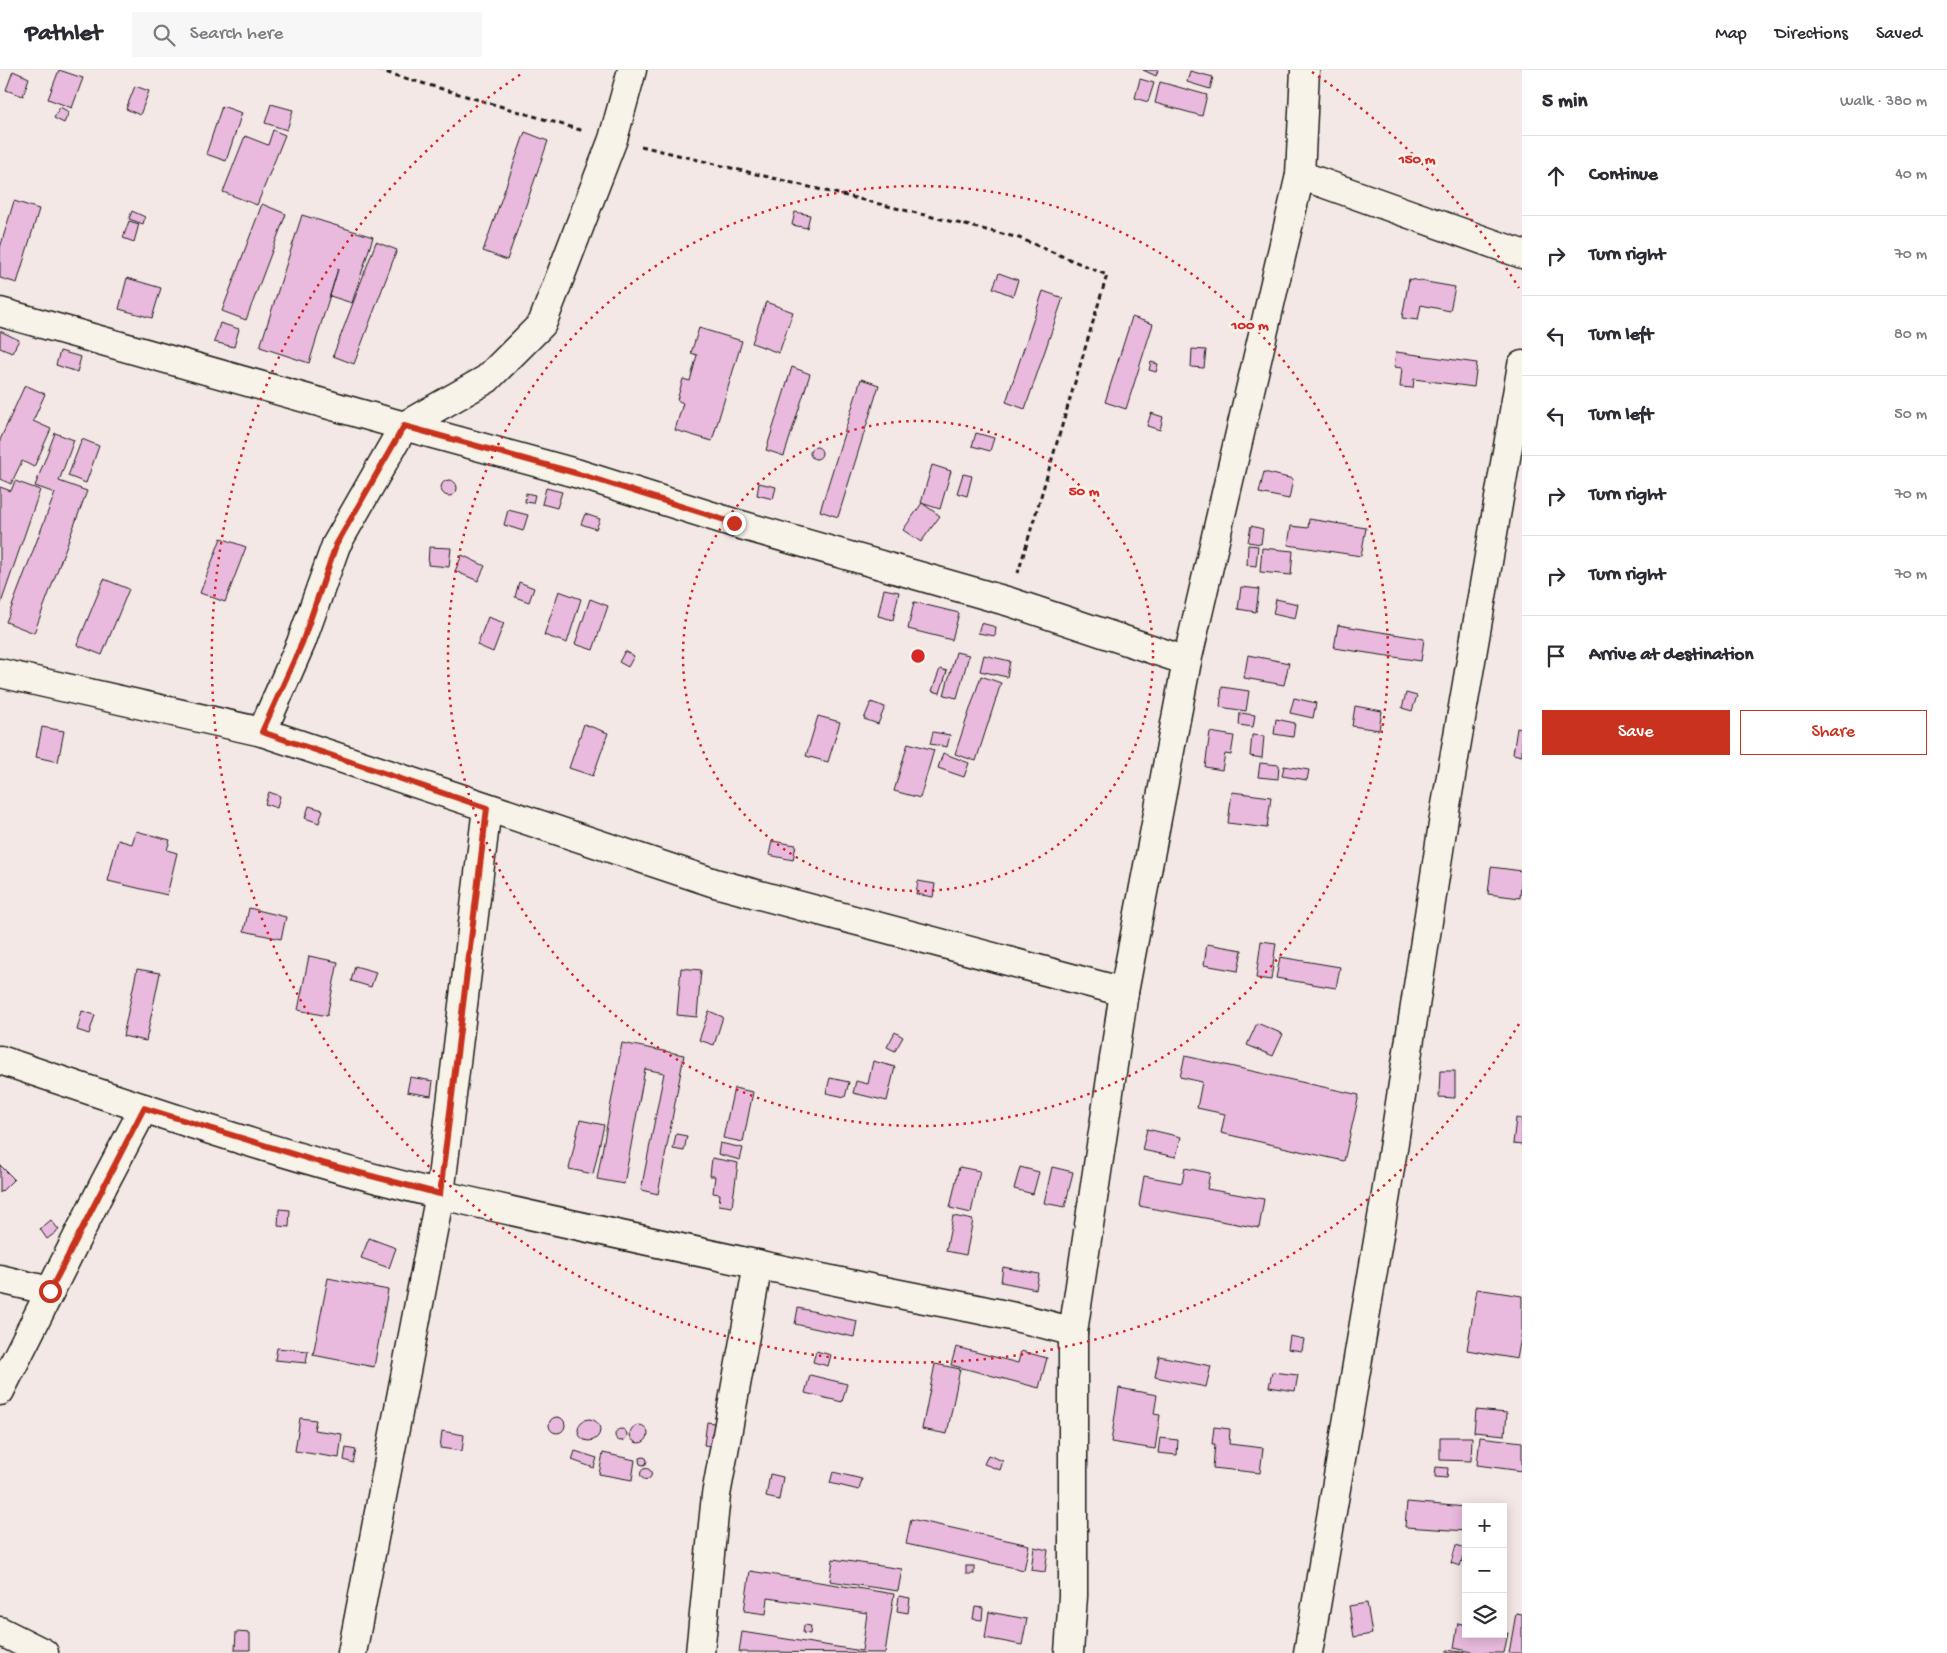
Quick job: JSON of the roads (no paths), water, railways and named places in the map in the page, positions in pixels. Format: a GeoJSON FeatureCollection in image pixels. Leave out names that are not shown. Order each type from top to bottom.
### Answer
{"type":"FeatureCollection","features":[{"type":"Feature","properties":{"kind":"street"},"geometry":{"type":"LineString","coordinates":[[262,732],[302,643],[336,545],[404,426],[487,379],[542,324],[613,139],[632,70]]}},
{"type":"Feature","properties":{"kind":"street"},"geometry":{"type":"LineString","coordinates":[[1069,1653],[1073,1596],[1073,1332],[1124,992],[1186,661],[1300,175],[1305,70]]}},
{"type":"Feature","properties":{"kind":"street"},"geometry":{"type":"LineString","coordinates":[[1300,175],[1522,254]]}},
{"type":"Feature","properties":{"kind":"street"},"geometry":{"type":"LineString","coordinates":[[0,312],[579,474],[734,523],[1010,602],[1186,661]]}},
{"type":"Feature","properties":{"kind":"street"},"geometry":{"type":"LineString","coordinates":[[1308,1653],[1386,1194],[1445,811],[1522,366]]}},
{"type":"Feature","properties":{"kind":"street"},"geometry":{"type":"LineString","coordinates":[[0,673],[262,732],[715,883],[1124,992]]}},
{"type":"Feature","properties":{"kind":"street"},"geometry":{"type":"LineString","coordinates":[[352,1653],[440,1194],[487,808]]}},
{"type":"Feature","properties":{"kind":"street"},"geometry":{"type":"LineString","coordinates":[[0,1060],[144,1108],[322,1163],[440,1194],[758,1264],[1040,1322],[1073,1332]]}},
{"type":"Feature","properties":{"kind":"street"},"geometry":{"type":"LineString","coordinates":[[0,1391],[144,1108]]}},
{"type":"Feature","properties":{"kind":"street"},"geometry":{"type":"LineString","coordinates":[[700,1653],[716,1495],[758,1264]]}},
{"type":"Feature","properties":{"kind":"street"},"geometry":{"type":"LineString","coordinates":[[0,1279],[50,1291]]}},
{"type":"Feature","properties":{"kind":"street"},"geometry":{"type":"LineString","coordinates":[[0,1631],[44,1653]]}}]}
